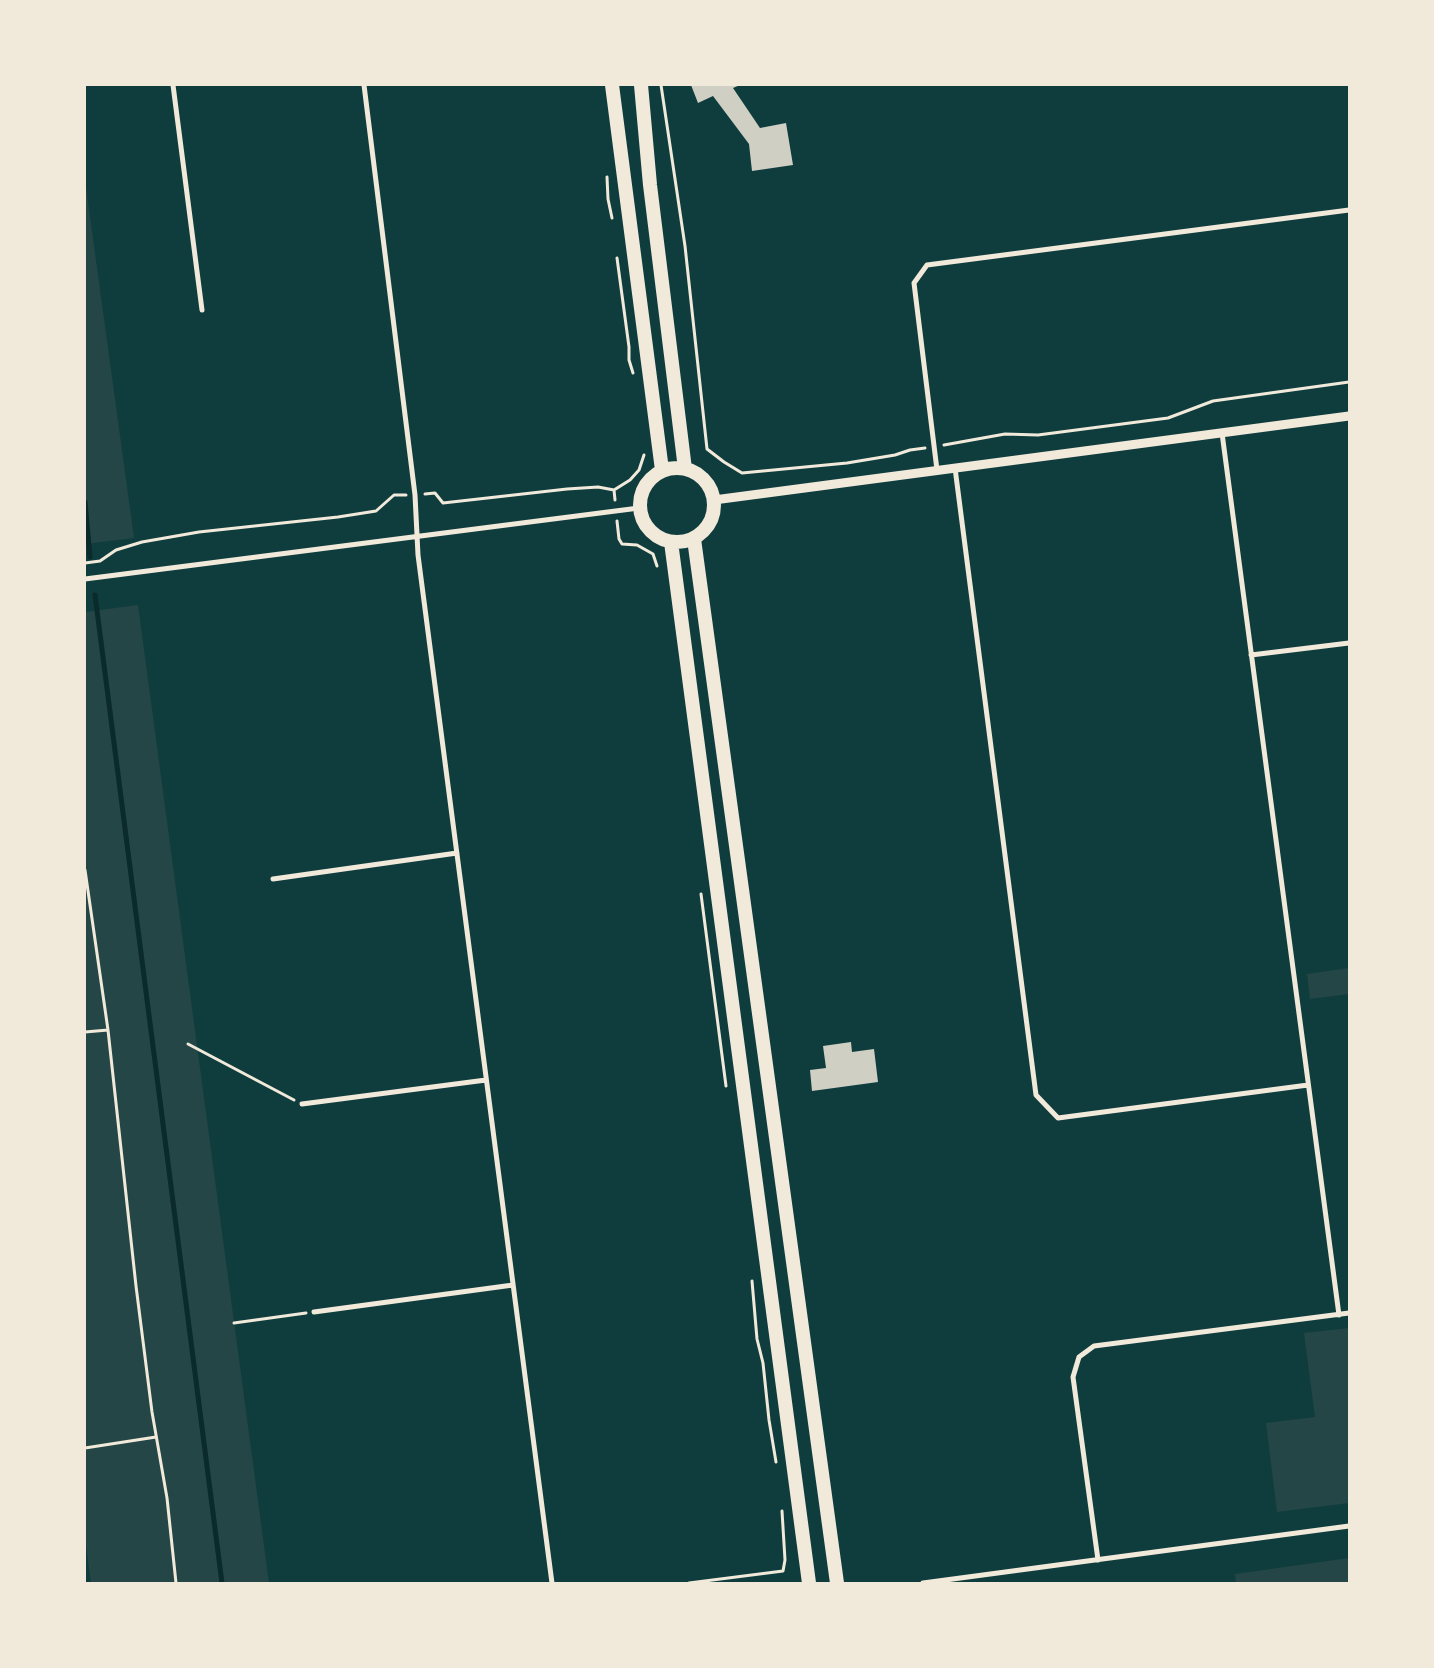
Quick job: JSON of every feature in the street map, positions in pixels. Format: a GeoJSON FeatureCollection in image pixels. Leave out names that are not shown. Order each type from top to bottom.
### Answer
{"type":"FeatureCollection","features":[{"type":"Feature","properties":{"kind":"highway"},"geometry":{"type":"LineString","coordinates":[[612,85],[662,470]]}},
{"type":"Feature","properties":{"kind":"highway"},"geometry":{"type":"LineString","coordinates":[[641,85],[650,185],[685,468]]}},
{"type":"Feature","properties":{"kind":"highway"},"geometry":{"type":"LineString","coordinates":[[685,468],[696,472],[711,489],[714,511],[704,532],[694,539],[683,542],[671,542],[659,538],[649,531],[642,520],[639,508],[640,496],[644,486],[662,470],[685,468]]}},
{"type":"Feature","properties":{"kind":"highway"},"geometry":{"type":"LineString","coordinates":[[694,539],[837,1583]]}},
{"type":"Feature","properties":{"kind":"highway"},"geometry":{"type":"LineString","coordinates":[[671,542],[809,1583]]}},
{"type":"Feature","properties":{"kind":"street"},"geometry":{"type":"LineString","coordinates":[[173,85],[202,310]]}},
{"type":"Feature","properties":{"kind":"street"},"geometry":{"type":"LineString","coordinates":[[364,85],[415,495],[418,555],[552,1583]]}},
{"type":"Feature","properties":{"kind":"street"},"geometry":{"type":"LineString","coordinates":[[937,470],[914,283],[927,265],[1349,210]]}},
{"type":"Feature","properties":{"kind":"street"},"geometry":{"type":"LineString","coordinates":[[714,500],[1349,416]]}},
{"type":"Feature","properties":{"kind":"street"},"geometry":{"type":"LineString","coordinates":[[1222,433],[1338,1315]]}},
{"type":"Feature","properties":{"kind":"street"},"geometry":{"type":"LineString","coordinates":[[955,468],[1036,1095],[1058,1118],[1308,1085]]}},
{"type":"Feature","properties":{"kind":"street"},"geometry":{"type":"LineString","coordinates":[[85,578],[639,508]]}},
{"type":"Feature","properties":{"kind":"street"},"geometry":{"type":"LineString","coordinates":[[1251,656],[1349,642]]}},
{"type":"Feature","properties":{"kind":"street"},"geometry":{"type":"LineString","coordinates":[[273,879],[456,853]]}},
{"type":"Feature","properties":{"kind":"street"},"geometry":{"type":"LineString","coordinates":[[302,1104],[486,1080]]}},
{"type":"Feature","properties":{"kind":"street"},"geometry":{"type":"LineString","coordinates":[[314,1312],[513,1285]]}},
{"type":"Feature","properties":{"kind":"street"},"geometry":{"type":"LineString","coordinates":[[1098,1560],[1073,1378],[1078,1358],[1094,1346],[1349,1313]]}},
{"type":"Feature","properties":{"kind":"street"},"geometry":{"type":"LineString","coordinates":[[923,1583],[1349,1526]]}},
{"type":"Feature","properties":{"kind":"path"},"geometry":{"type":"LineString","coordinates":[[661,85],[685,246],[707,449],[742,473],[847,463],[1005,434],[1038,435],[1168,418],[1213,402],[1349,382]]}},
{"type":"Feature","properties":{"kind":"path"},"geometry":{"type":"LineString","coordinates":[[606,168],[608,199],[613,225]]}},
{"type":"Feature","properties":{"kind":"path"},"geometry":{"type":"LineString","coordinates":[[617,251],[629,360],[634,380]]}},
{"type":"Feature","properties":{"kind":"path"},"geometry":{"type":"LineString","coordinates":[[85,564],[100,561],[116,550],[142,542],[199,532],[376,511],[394,495],[435,493],[443,503],[567,489],[598,487],[614,490],[630,480],[638,470],[645,452]]}},
{"type":"Feature","properties":{"kind":"path"},"geometry":{"type":"LineString","coordinates":[[614,490],[619,539],[622,544],[637,545],[653,554],[657,562],[658,571]]}},
{"type":"Feature","properties":{"kind":"path"},"geometry":{"type":"LineString","coordinates":[[85,870],[108,1030],[136,1286],[156,1437],[167,1498],[176,1583]]}},
{"type":"Feature","properties":{"kind":"path"},"geometry":{"type":"LineString","coordinates":[[700,890],[726,1086]]}},
{"type":"Feature","properties":{"kind":"path"},"geometry":{"type":"LineString","coordinates":[[85,1032],[108,1030]]}},
{"type":"Feature","properties":{"kind":"path"},"geometry":{"type":"LineString","coordinates":[[188,1044],[302,1104]]}},
{"type":"Feature","properties":{"kind":"path"},"geometry":{"type":"LineString","coordinates":[[751,1276],[757,1339],[763,1363],[768,1420],[777,1467]]}},
{"type":"Feature","properties":{"kind":"path"},"geometry":{"type":"LineString","coordinates":[[234,1323],[314,1312]]}},
{"type":"Feature","properties":{"kind":"path"},"geometry":{"type":"LineString","coordinates":[[85,1448],[156,1437]]}},
{"type":"Feature","properties":{"kind":"path"},"geometry":{"type":"LineString","coordinates":[[689,1583],[783,1571],[785,1560],[782,1505]]}},
{"type":"Feature","properties":{"kind":"shaded area"},"geometry":{"type":"Polygon","coordinates":[[[85,180],[134,538],[85,544],[85,180]]]}},
{"type":"Feature","properties":{"kind":"shaded area"},"geometry":{"type":"Polygon","coordinates":[[[138,605],[269,1583],[91,1583],[85,1538],[85,612],[138,605]]]}},
{"type":"Feature","properties":{"kind":"shaded area"},"geometry":{"type":"Polygon","coordinates":[[[1349,968],[1349,994],[1310,999],[1307,974],[1349,968]]]}},
{"type":"Feature","properties":{"kind":"shaded area"},"geometry":{"type":"Polygon","coordinates":[[[1349,1328],[1349,1503],[1277,1512],[1266,1423],[1315,1417],[1304,1333],[1349,1328]]]}},
{"type":"Feature","properties":{"kind":"shaded area"},"geometry":{"type":"Polygon","coordinates":[[[1349,1558],[1349,1583],[1236,1583],[1235,1574],[1349,1558]]]}},
{"type":"Feature","properties":{"kind":"building"},"geometry":{"type":"Polygon","coordinates":[[[691,85],[740,85],[733,88],[760,128],[786,123],[793,165],[752,171],[749,144],[713,96],[698,103],[691,85]]]}},
{"type":"Feature","properties":{"kind":"building"},"geometry":{"type":"Polygon","coordinates":[[[851,1042],[852,1052],[874,1049],[878,1082],[812,1091],[810,1070],[826,1068],[823,1046],[851,1042]]]}},
{"type":"Feature","properties":{"kind":"waterway"},"geometry":{"type":"LineString","coordinates":[[85,502],[90,557]]}},
{"type":"Feature","properties":{"kind":"waterway"},"geometry":{"type":"LineString","coordinates":[[95,595],[222,1583]]}}]}
